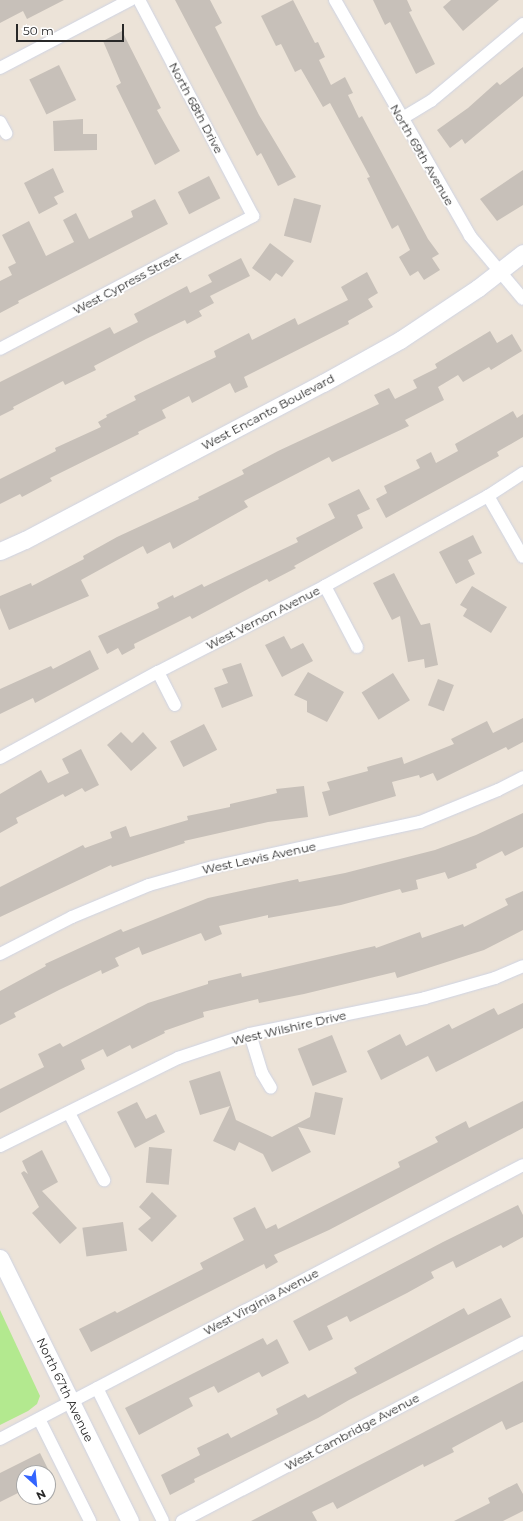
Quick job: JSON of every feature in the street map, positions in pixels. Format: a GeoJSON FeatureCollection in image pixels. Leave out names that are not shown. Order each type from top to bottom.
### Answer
{"type":"FeatureCollection","features":[{"type":"Feature","properties":{"kind":"street"},"geometry":{"type":"LineString","coordinates":[[0,68],[130,0]]}},
{"type":"Feature","properties":{"kind":"street","name":"North 68th Drive"},"geometry":{"type":"LineString","coordinates":[[139,0],[253,216]]}},
{"type":"Feature","properties":{"kind":"street","name":"North 69th Avenue"},"geometry":{"type":"LineString","coordinates":[[335,0],[401,119],[470,236],[523,300]]}},
{"type":"Feature","properties":{"kind":"street"},"geometry":{"type":"LineString","coordinates":[[401,119],[430,101],[523,24]]}},
{"type":"Feature","properties":{"kind":"street","name":"West Cypress Street"},"geometry":{"type":"LineString","coordinates":[[0,349],[253,216]]}},
{"type":"Feature","properties":{"kind":"street","name":"West Encanto Boulevard"},"geometry":{"type":"LineString","coordinates":[[0,551],[25,540],[323,383],[434,318],[523,253]]}},
{"type":"Feature","properties":{"kind":"street","name":"West Vernon Avenue"},"geometry":{"type":"LineString","coordinates":[[0,758],[158,672],[325,586],[488,496],[523,473]]}},
{"type":"Feature","properties":{"kind":"street"},"geometry":{"type":"LineString","coordinates":[[488,496],[523,557]]}},
{"type":"Feature","properties":{"kind":"street"},"geometry":{"type":"LineString","coordinates":[[325,586],[357,647]]}},
{"type":"Feature","properties":{"kind":"street"},"geometry":{"type":"LineString","coordinates":[[158,672],[175,705]]}},
{"type":"Feature","properties":{"kind":"street","name":"West Lewis Avenue"},"geometry":{"type":"LineString","coordinates":[[0,954],[72,917],[149,885],[212,867],[420,822],[498,790],[523,777]]}},
{"type":"Feature","properties":{"kind":"street","name":"West Wilshire Drive"},"geometry":{"type":"LineString","coordinates":[[0,1146],[178,1058],[250,1034],[425,998],[495,978],[523,966]]}},
{"type":"Feature","properties":{"kind":"street"},"geometry":{"type":"LineString","coordinates":[[250,1034],[262,1073],[271,1088]]}},
{"type":"Feature","properties":{"kind":"street"},"geometry":{"type":"LineString","coordinates":[[69,1113],[104,1180]]}},
{"type":"Feature","properties":{"kind":"street","name":"West Virginia Avenue"},"geometry":{"type":"LineString","coordinates":[[0,1439],[523,1165]]}},
{"type":"Feature","properties":{"kind":"street","name":"North 67th Avenue"},"geometry":{"type":"LineString","coordinates":[[0,1258],[130,1521]]}},
{"type":"Feature","properties":{"kind":"street","name":"West Cambridge Avenue"},"geometry":{"type":"LineString","coordinates":[[182,1521],[523,1343]]}},
{"type":"Feature","properties":{"kind":"street"},"geometry":{"type":"LineString","coordinates":[[97,1388],[163,1521]]}},
{"type":"Feature","properties":{"kind":"street"},"geometry":{"type":"LineString","coordinates":[[39,1419],[90,1521]]}},
{"type":"Feature","properties":{"kind":"green space"},"geometry":{"type":"Polygon","coordinates":[[[0,1310],[40,1396],[37,1404],[28,1411],[0,1425],[0,1310]]]}},
{"type":"Feature","properties":{"kind":"building"},"geometry":{"type":"Polygon","coordinates":[[[0,0],[64,0],[27,19],[23,11],[0,23],[0,0]]]}},
{"type":"Feature","properties":{"kind":"building"},"geometry":{"type":"Polygon","coordinates":[[[175,0],[210,0],[222,23],[215,27],[259,115],[296,177],[278,186],[261,153],[257,156],[175,0]]]}},
{"type":"Feature","properties":{"kind":"building"},"geometry":{"type":"Polygon","coordinates":[[[293,0],[315,43],[318,42],[325,57],[319,60],[331,85],[345,77],[353,93],[348,95],[359,118],[362,116],[428,239],[439,254],[432,258],[440,270],[424,280],[418,271],[410,276],[399,257],[410,250],[398,225],[392,229],[367,178],[370,177],[330,103],[323,107],[301,69],[295,72],[281,44],[276,46],[261,16],[293,0]]]}},
{"type":"Feature","properties":{"kind":"building"},"geometry":{"type":"Polygon","coordinates":[[[373,0],[407,0],[412,11],[409,12],[435,64],[416,74],[390,22],[385,25],[373,0]]]}},
{"type":"Feature","properties":{"kind":"building"},"geometry":{"type":"Polygon","coordinates":[[[451,0],[499,0],[463,31],[443,7],[451,0]]]}},
{"type":"Feature","properties":{"kind":"building"},"geometry":{"type":"Polygon","coordinates":[[[122,31],[161,108],[157,110],[180,151],[155,165],[116,86],[121,83],[103,41],[122,31]]]}},
{"type":"Feature","properties":{"kind":"building"},"geometry":{"type":"Polygon","coordinates":[[[59,65],[76,100],[46,115],[29,79],[59,65]]]}},
{"type":"Feature","properties":{"kind":"building"},"geometry":{"type":"Polygon","coordinates":[[[523,67],[523,96],[465,144],[462,139],[450,148],[437,130],[468,108],[497,82],[500,85],[523,67]]]}},
{"type":"Feature","properties":{"kind":"building"},"geometry":{"type":"Polygon","coordinates":[[[83,119],[83,134],[97,134],[97,150],[54,151],[53,121],[83,119]]]}},
{"type":"Feature","properties":{"kind":"building"},"geometry":{"type":"Polygon","coordinates":[[[53,168],[64,192],[54,197],[58,204],[39,214],[24,183],[53,168]]]}},
{"type":"Feature","properties":{"kind":"building"},"geometry":{"type":"Polygon","coordinates":[[[523,170],[523,205],[497,221],[480,199],[523,170]]]}},
{"type":"Feature","properties":{"kind":"building"},"geometry":{"type":"Polygon","coordinates":[[[209,176],[220,198],[189,214],[178,192],[209,176]]]}},
{"type":"Feature","properties":{"kind":"building"},"geometry":{"type":"Polygon","coordinates":[[[294,198],[321,205],[311,243],[284,236],[294,198]]]}},
{"type":"Feature","properties":{"kind":"building"},"geometry":{"type":"Polygon","coordinates":[[[155,199],[168,224],[18,301],[19,303],[0,313],[0,281],[12,275],[8,267],[16,263],[2,235],[29,221],[46,256],[74,242],[63,220],[76,213],[89,239],[133,217],[131,211],[155,199]]]}},
{"type":"Feature","properties":{"kind":"building"},"geometry":{"type":"Polygon","coordinates":[[[270,243],[294,261],[282,277],[276,273],[270,281],[252,268],[270,243]]]}},
{"type":"Feature","properties":{"kind":"building"},"geometry":{"type":"Polygon","coordinates":[[[241,258],[250,276],[210,296],[214,303],[199,311],[202,316],[187,324],[185,320],[146,339],[94,366],[96,370],[65,385],[63,381],[13,407],[14,409],[0,416],[0,382],[110,327],[114,334],[138,322],[134,314],[187,286],[190,293],[212,282],[208,275],[241,258]]]}},
{"type":"Feature","properties":{"kind":"building"},"geometry":{"type":"Polygon","coordinates":[[[367,272],[378,293],[368,299],[373,307],[348,321],[349,324],[244,377],[248,387],[235,393],[230,383],[192,403],[189,396],[162,410],[166,418],[138,432],[139,434],[50,478],[52,481],[22,497],[20,494],[0,504],[0,479],[56,451],[55,448],[101,427],[98,422],[107,417],[106,415],[136,400],[134,396],[216,357],[214,351],[249,333],[252,340],[295,318],[298,325],[348,300],[341,287],[367,272]]]}},
{"type":"Feature","properties":{"kind":"building"},"geometry":{"type":"Polygon","coordinates":[[[490,331],[497,343],[512,334],[522,351],[491,370],[489,367],[463,382],[458,375],[438,387],[444,400],[405,420],[409,426],[332,462],[329,457],[244,501],[248,507],[173,549],[170,542],[147,554],[143,546],[81,580],[89,596],[9,630],[0,608],[0,596],[31,583],[32,586],[84,559],[83,556],[117,537],[199,499],[198,497],[244,474],[242,470],[278,451],[379,404],[374,395],[389,388],[395,399],[417,388],[413,380],[437,368],[435,364],[490,331]]]}},
{"type":"Feature","properties":{"kind":"building"},"geometry":{"type":"Polygon","coordinates":[[[513,411],[517,418],[523,414],[523,437],[497,452],[499,456],[386,518],[376,499],[387,493],[384,486],[420,468],[416,460],[431,452],[436,463],[458,451],[455,444],[513,411]]]}},
{"type":"Feature","properties":{"kind":"building"},"geometry":{"type":"Polygon","coordinates":[[[359,489],[370,509],[357,515],[363,528],[294,566],[296,568],[269,582],[267,579],[192,619],[190,616],[134,644],[135,648],[122,655],[118,648],[107,654],[98,636],[159,608],[157,603],[173,595],[174,598],[202,584],[204,587],[298,542],[296,538],[335,518],[328,504],[359,489]]]}},
{"type":"Feature","properties":{"kind":"building"},"geometry":{"type":"Polygon","coordinates":[[[473,535],[482,553],[468,560],[475,574],[456,584],[439,552],[473,535]]]}},
{"type":"Feature","properties":{"kind":"building"},"geometry":{"type":"Polygon","coordinates":[[[394,573],[421,625],[430,623],[438,665],[425,668],[424,659],[408,662],[400,616],[392,620],[373,583],[394,573]]]}},
{"type":"Feature","properties":{"kind":"building"},"geometry":{"type":"Polygon","coordinates":[[[472,586],[507,607],[491,633],[463,616],[467,609],[460,605],[472,586]]]}},
{"type":"Feature","properties":{"kind":"building"},"geometry":{"type":"Polygon","coordinates":[[[284,636],[291,649],[303,643],[313,661],[282,677],[265,645],[284,636]]]}},
{"type":"Feature","properties":{"kind":"building"},"geometry":{"type":"Polygon","coordinates":[[[90,650],[99,669],[35,703],[33,698],[0,714],[0,689],[51,666],[53,669],[90,650]]]}},
{"type":"Feature","properties":{"kind":"building"},"geometry":{"type":"Polygon","coordinates":[[[241,663],[253,696],[222,708],[214,688],[228,683],[222,669],[241,663]]]}},
{"type":"Feature","properties":{"kind":"building"},"geometry":{"type":"Polygon","coordinates":[[[308,672],[344,692],[327,722],[307,712],[307,701],[294,695],[308,672]]]}},
{"type":"Feature","properties":{"kind":"building"},"geometry":{"type":"Polygon","coordinates":[[[393,673],[410,700],[379,720],[362,693],[393,673]]]}},
{"type":"Feature","properties":{"kind":"building"},"geometry":{"type":"Polygon","coordinates":[[[438,679],[454,685],[444,711],[428,705],[438,679]]]}},
{"type":"Feature","properties":{"kind":"building"},"geometry":{"type":"Polygon","coordinates":[[[523,718],[523,742],[508,750],[506,747],[437,781],[433,773],[420,778],[419,775],[392,782],[396,796],[329,816],[322,792],[330,790],[327,782],[368,771],[367,767],[402,757],[404,764],[454,744],[451,739],[487,721],[493,733],[523,718]]]}},
{"type":"Feature","properties":{"kind":"building"},"geometry":{"type":"Polygon","coordinates":[[[204,724],[217,750],[183,767],[170,741],[204,724]]]}},
{"type":"Feature","properties":{"kind":"building"},"geometry":{"type":"Polygon","coordinates":[[[121,732],[132,743],[143,732],[157,748],[131,771],[107,745],[121,732]]]}},
{"type":"Feature","properties":{"kind":"building"},"geometry":{"type":"Polygon","coordinates":[[[81,749],[99,785],[85,792],[82,788],[65,797],[63,794],[16,818],[18,823],[0,833],[0,794],[41,770],[48,783],[69,773],[62,759],[81,749]]]}},
{"type":"Feature","properties":{"kind":"building"},"geometry":{"type":"Polygon","coordinates":[[[304,786],[308,817],[268,822],[184,841],[185,843],[112,867],[111,865],[0,917],[0,887],[83,845],[85,848],[112,838],[110,832],[126,826],[130,837],[188,820],[187,816],[230,807],[230,804],[277,793],[276,789],[304,786]]]}},
{"type":"Feature","properties":{"kind":"building"},"geometry":{"type":"Polygon","coordinates":[[[523,813],[523,847],[505,856],[502,851],[476,864],[477,868],[448,879],[445,872],[416,880],[418,889],[402,893],[400,889],[341,905],[268,918],[268,915],[219,926],[222,934],[205,941],[201,933],[142,955],[139,947],[115,958],[119,966],[102,974],[101,970],[59,990],[14,1013],[16,1017],[0,1025],[0,991],[46,966],[45,964],[121,929],[123,932],[208,898],[298,879],[299,882],[345,873],[435,850],[476,835],[523,813]]]}},
{"type":"Feature","properties":{"kind":"building"},"geometry":{"type":"Polygon","coordinates":[[[523,891],[523,930],[484,950],[397,978],[395,972],[304,994],[259,1003],[258,999],[203,1012],[204,1017],[164,1031],[165,1033],[132,1049],[130,1045],[107,1057],[103,1049],[81,1060],[85,1069],[0,1113],[0,1089],[44,1067],[38,1054],[60,1043],[63,1047],[148,1003],[208,984],[208,981],[241,973],[242,977],[375,946],[376,948],[420,932],[422,938],[463,924],[464,927],[508,905],[505,899],[523,891]]]}},
{"type":"Feature","properties":{"kind":"building"},"geometry":{"type":"Polygon","coordinates":[[[523,1003],[523,1028],[436,1072],[428,1056],[381,1080],[367,1051],[400,1034],[406,1046],[449,1024],[452,1029],[494,1008],[498,1015],[523,1003]]]}},
{"type":"Feature","properties":{"kind":"building"},"geometry":{"type":"Polygon","coordinates":[[[332,1035],[347,1072],[313,1086],[298,1049],[332,1035]]]}},
{"type":"Feature","properties":{"kind":"building"},"geometry":{"type":"Polygon","coordinates":[[[220,1071],[236,1120],[272,1137],[310,1117],[315,1092],[343,1098],[335,1135],[298,1127],[311,1152],[272,1172],[263,1154],[239,1142],[235,1151],[213,1141],[230,1106],[200,1115],[189,1081],[220,1071]]]}},
{"type":"Feature","properties":{"kind":"building"},"geometry":{"type":"Polygon","coordinates":[[[523,1101],[523,1128],[329,1230],[274,1255],[278,1262],[266,1269],[264,1264],[91,1352],[79,1329],[115,1311],[117,1313],[203,1269],[200,1263],[244,1240],[233,1218],[255,1207],[266,1229],[276,1224],[278,1229],[400,1167],[398,1162],[438,1142],[435,1137],[466,1121],[469,1128],[523,1101]]]}},
{"type":"Feature","properties":{"kind":"building"},"geometry":{"type":"Polygon","coordinates":[[[137,1102],[146,1119],[156,1114],[165,1132],[135,1148],[117,1112],[137,1102]]]}},
{"type":"Feature","properties":{"kind":"building"},"geometry":{"type":"Polygon","coordinates":[[[149,1147],[172,1149],[169,1185],[146,1183],[149,1147]]]}},
{"type":"Feature","properties":{"kind":"building"},"geometry":{"type":"Polygon","coordinates":[[[42,1150],[58,1182],[42,1191],[77,1228],[60,1244],[32,1213],[39,1207],[21,1173],[24,1171],[28,1174],[22,1161],[42,1150]]]}},
{"type":"Feature","properties":{"kind":"building"},"geometry":{"type":"Polygon","coordinates":[[[152,1192],[177,1216],[152,1242],[138,1229],[151,1218],[139,1207],[152,1192]]]}},
{"type":"Feature","properties":{"kind":"building"},"geometry":{"type":"Polygon","coordinates":[[[518,1205],[523,1215],[523,1237],[503,1248],[501,1245],[456,1268],[453,1261],[431,1272],[434,1278],[407,1293],[350,1322],[347,1316],[327,1326],[333,1339],[309,1351],[293,1321],[443,1242],[518,1205]]]}},
{"type":"Feature","properties":{"kind":"building"},"geometry":{"type":"Polygon","coordinates":[[[123,1222],[127,1251],[86,1256],[82,1228],[123,1222]]]}},
{"type":"Feature","properties":{"kind":"building"},"geometry":{"type":"Polygon","coordinates":[[[501,1298],[511,1317],[349,1400],[318,1418],[194,1479],[195,1482],[170,1495],[161,1475],[200,1455],[197,1448],[228,1433],[231,1438],[278,1414],[276,1409],[305,1394],[308,1398],[357,1373],[354,1368],[464,1308],[468,1315],[501,1298]]]}},
{"type":"Feature","properties":{"kind":"building"},"geometry":{"type":"Polygon","coordinates":[[[263,1338],[267,1345],[277,1339],[289,1363],[262,1377],[259,1372],[218,1393],[214,1386],[189,1398],[193,1406],[139,1435],[125,1408],[263,1338]]]}},
{"type":"Feature","properties":{"kind":"building"},"geometry":{"type":"Polygon","coordinates":[[[523,1381],[523,1422],[506,1430],[502,1421],[452,1448],[454,1452],[424,1467],[423,1464],[337,1509],[333,1502],[312,1512],[317,1521],[251,1521],[523,1381]]]}},
{"type":"Feature","properties":{"kind":"building"},"geometry":{"type":"Polygon","coordinates":[[[40,1453],[46,1465],[16,1465],[40,1453]]]}},
{"type":"Feature","properties":{"kind":"building"},"geometry":{"type":"Polygon","coordinates":[[[16,1465],[16,1494],[0,1502],[0,1473],[16,1465]]]}},
{"type":"Feature","properties":{"kind":"building"},"geometry":{"type":"Polygon","coordinates":[[[517,1483],[523,1494],[523,1511],[503,1521],[454,1521],[490,1503],[488,1498],[517,1483]]]}}]}
